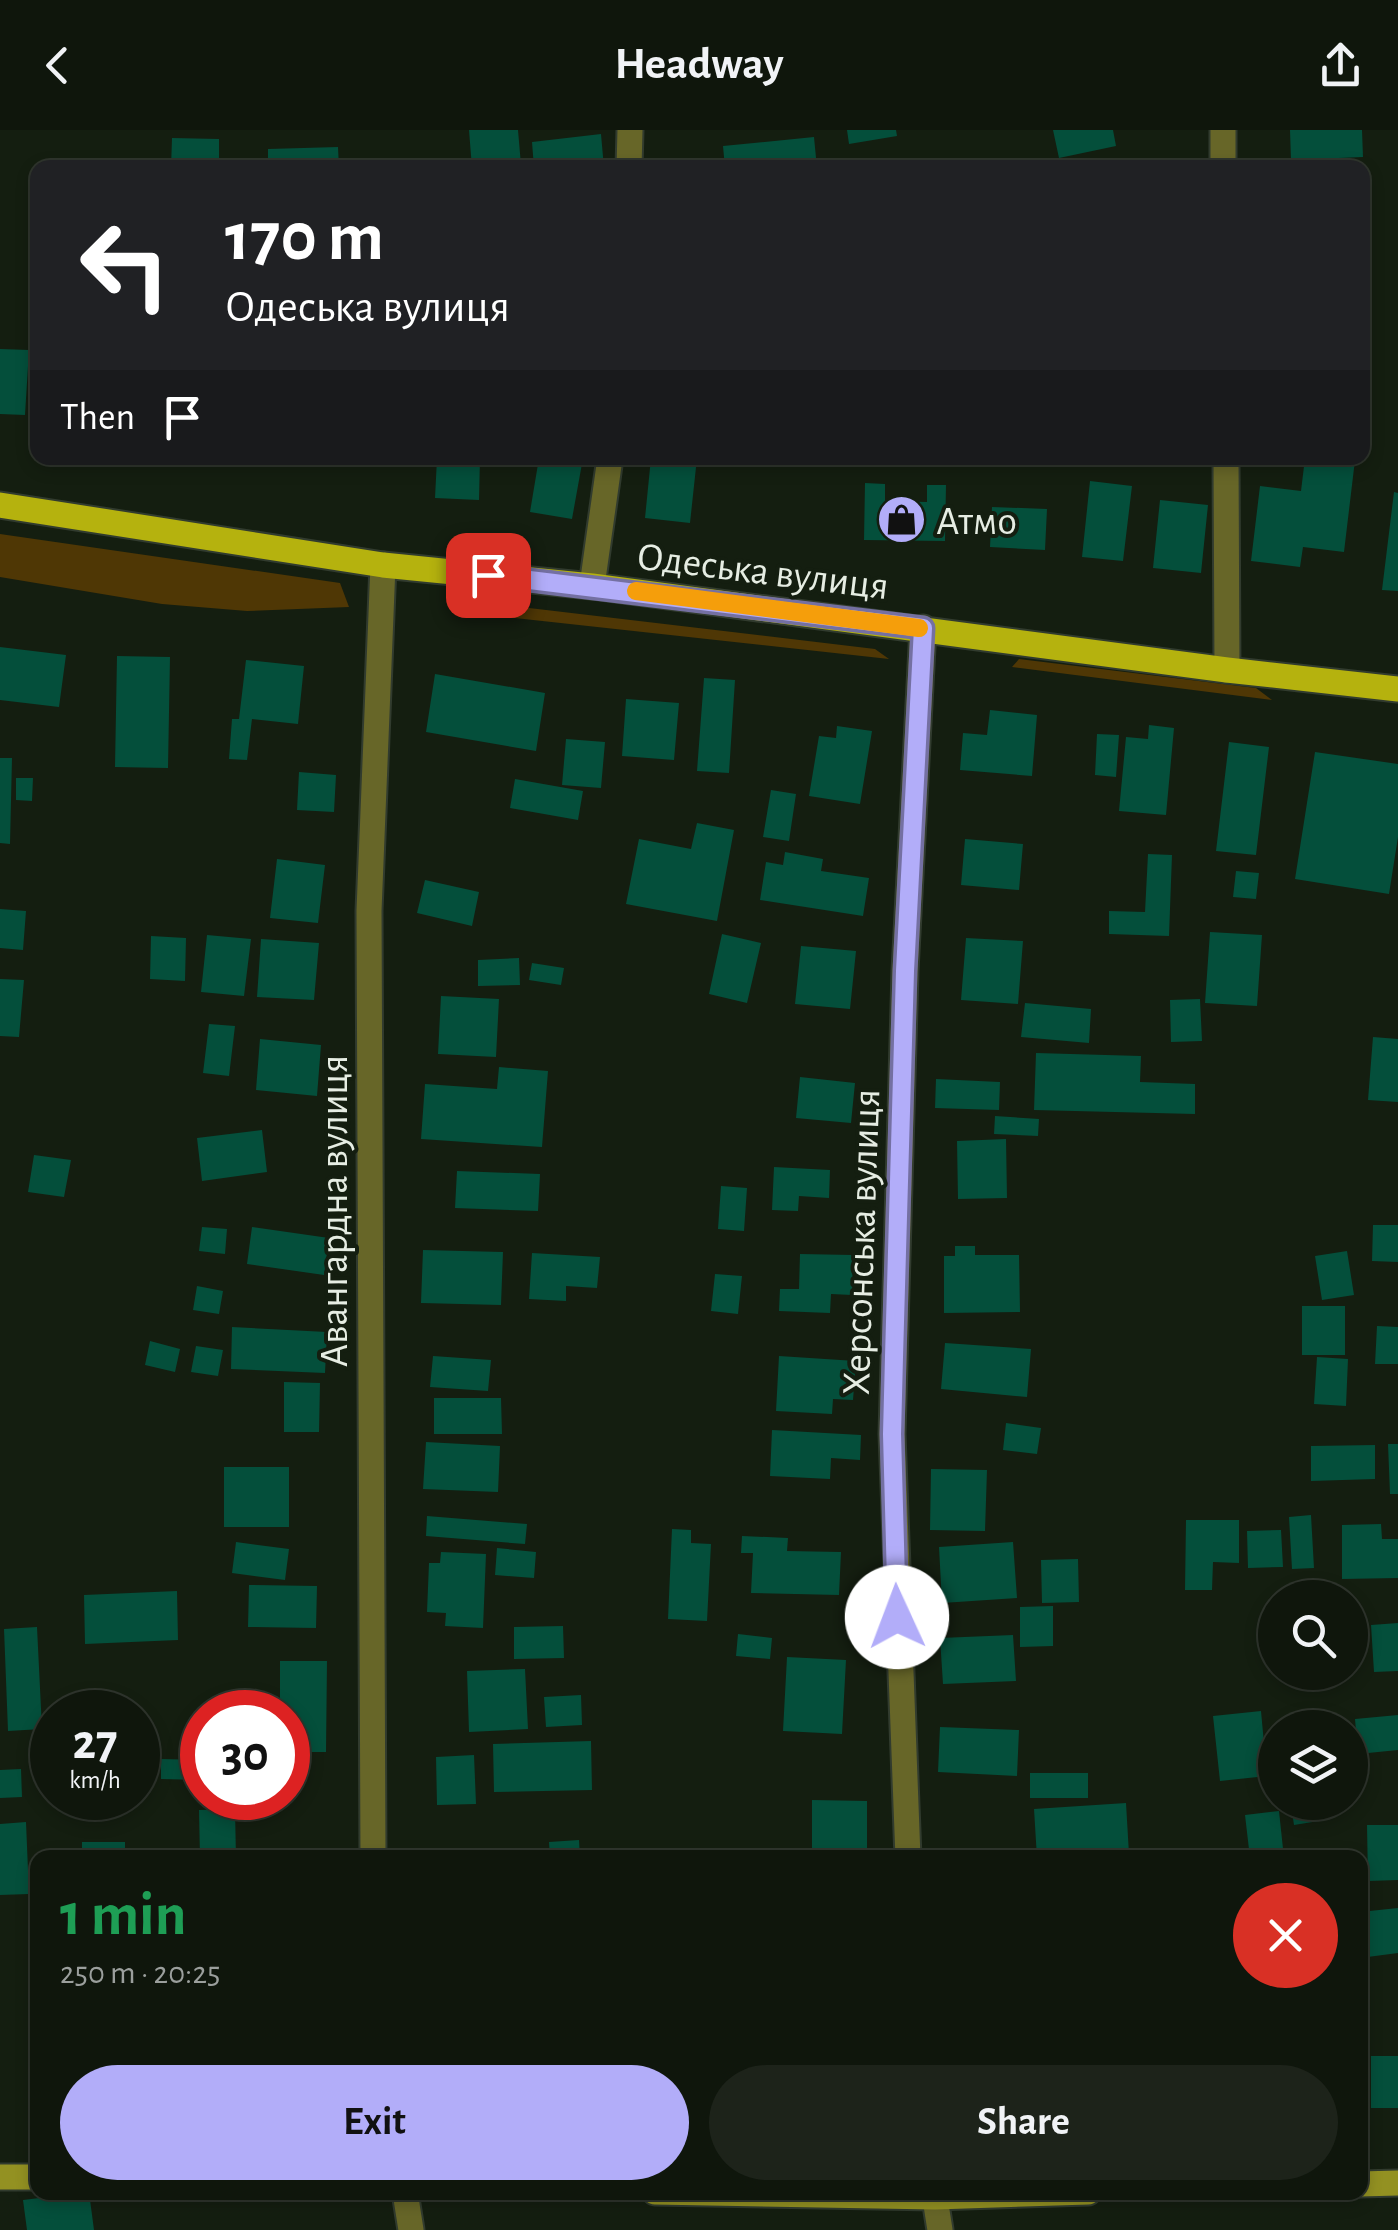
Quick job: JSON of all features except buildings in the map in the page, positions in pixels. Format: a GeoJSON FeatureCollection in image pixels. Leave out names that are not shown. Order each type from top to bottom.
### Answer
{"type":"FeatureCollection","features":[{"type":"Feature","properties":{"kind":"main road","name":"Одеська вулиця"},"geometry":{"type":"LineString","coordinates":[[0,506],[384,564],[592,586],[1398,689]]}},
{"type":"Feature","properties":{"kind":"street"},"geometry":{"type":"LineString","coordinates":[[629,160],[630,130]]}},
{"type":"Feature","properties":{"kind":"street"},"geometry":{"type":"LineString","coordinates":[[1223,130],[1224,160]]}},
{"type":"Feature","properties":{"kind":"street"},"geometry":{"type":"LineString","coordinates":[[592,586],[609,465]]}},
{"type":"Feature","properties":{"kind":"street"},"geometry":{"type":"LineString","coordinates":[[1226,465],[1227,670]]}},
{"type":"Feature","properties":{"kind":"street","name":"Авангардна вулиця"},"geometry":{"type":"LineString","coordinates":[[374,1850],[369,912],[384,564]]}},
{"type":"Feature","properties":{"kind":"street","name":"Херсонська вулиця"},"geometry":{"type":"LineString","coordinates":[[908,1850],[892,1434],[905,971],[923,628]]}},
{"type":"Feature","properties":{"kind":"street"},"geometry":{"type":"LineString","coordinates":[[0,2177],[30,2178]]}},
{"type":"Feature","properties":{"kind":"street"},"geometry":{"type":"LineString","coordinates":[[1368,2184],[1398,2183]]}},
{"type":"Feature","properties":{"kind":"street"},"geometry":{"type":"LineString","coordinates":[[406,2200],[411,2230]]}},
{"type":"Feature","properties":{"kind":"street"},"geometry":{"type":"LineString","coordinates":[[935,2200],[940,2230]]}},
{"type":"Feature","properties":{"kind":"shaded area"},"geometry":{"type":"Polygon","coordinates":[[[0,534],[340,583],[349,607],[247,611],[162,604],[0,577],[0,534]]]}},
{"type":"Feature","properties":{"kind":"shaded area"},"geometry":{"type":"Polygon","coordinates":[[[478,602],[875,649],[889,659],[459,612],[478,602]]]}},
{"type":"Feature","properties":{"kind":"shaded area"},"geometry":{"type":"Polygon","coordinates":[[[1019,659],[1256,688],[1272,700],[1012,667],[1019,659]]]}},
{"type":"Feature","properties":{"kind":"slow traffic"},"geometry":{"type":"LineString","coordinates":[[636,591],[919,628]]}},
{"type":"Feature","properties":{"kind":"place","name":"Атмо"},"geometry":{"type":"Point","coordinates":[901,520]}},
{"type":"Feature","properties":{"kind":"route"},"geometry":{"type":"LineString","coordinates":[[488,575],[923,628],[905,971],[894,1357],[897,1617]]}}]}
